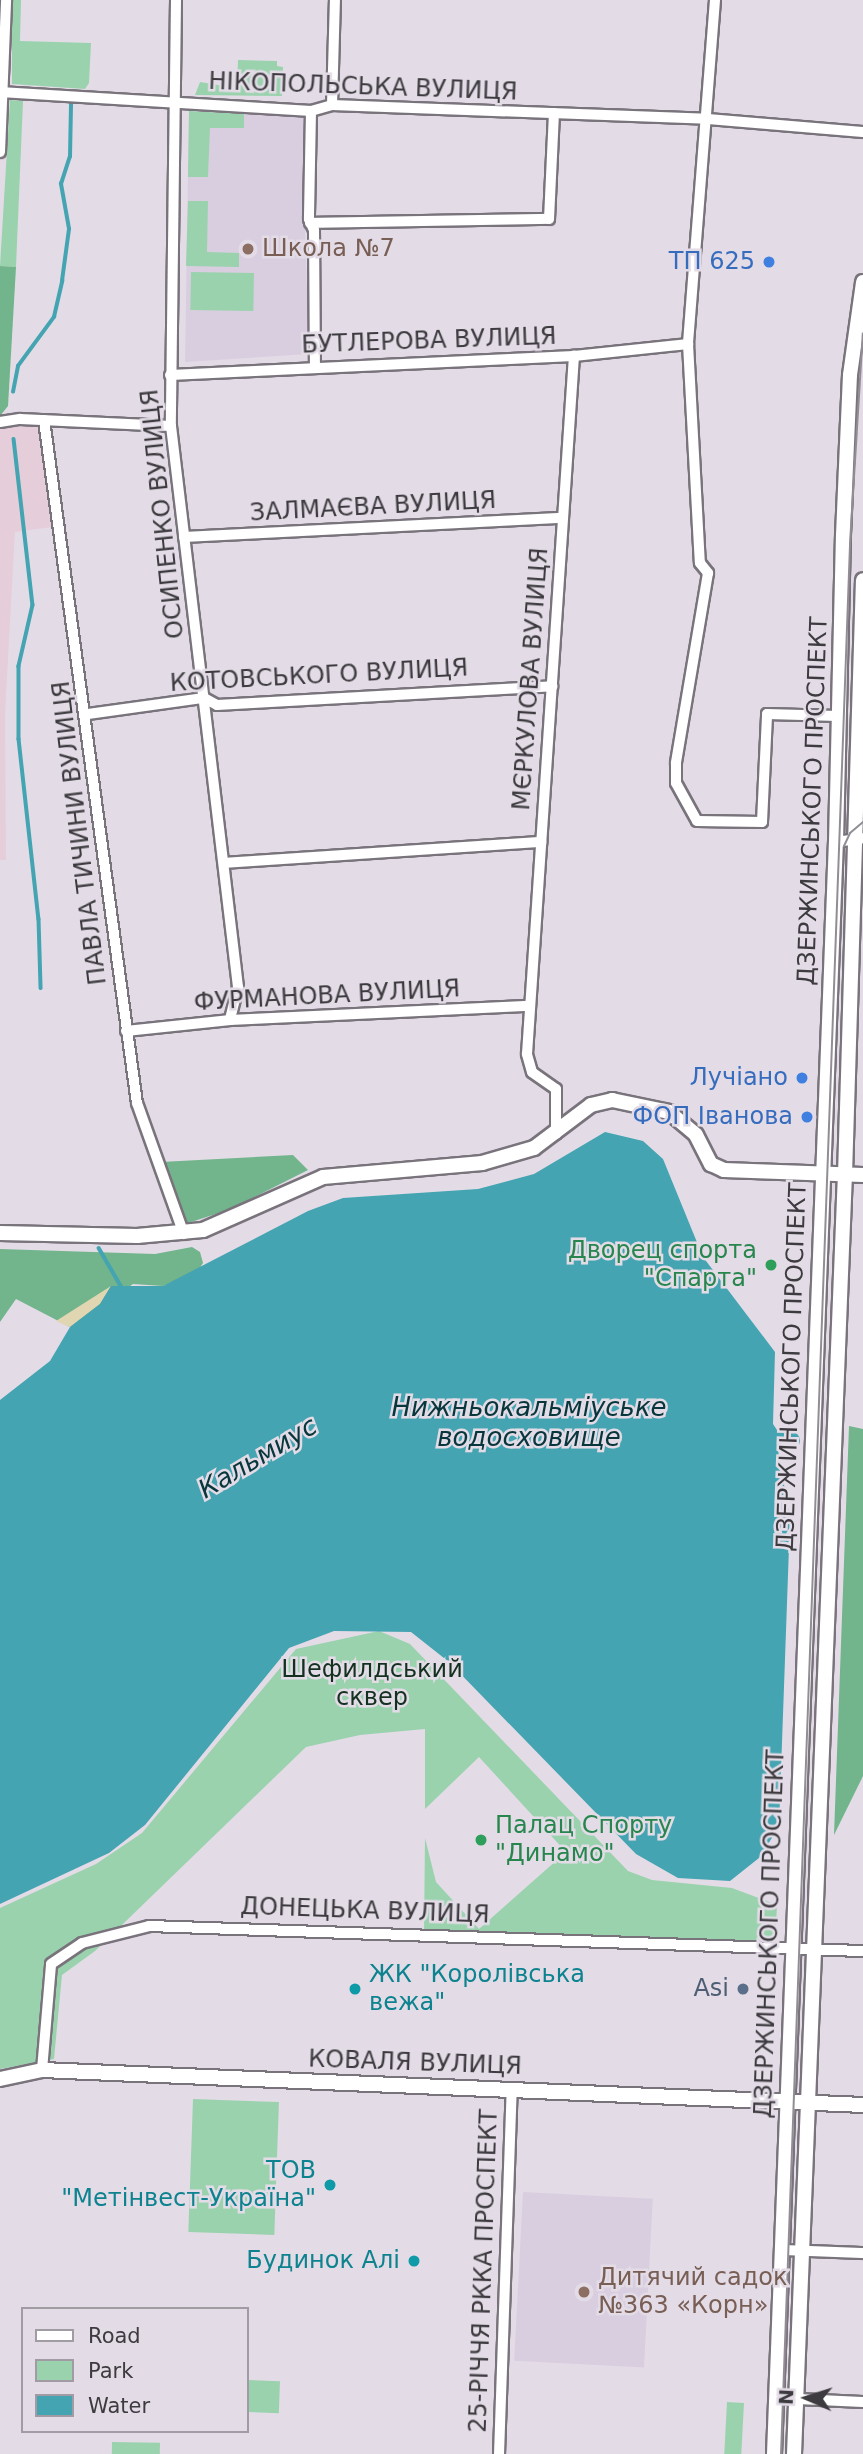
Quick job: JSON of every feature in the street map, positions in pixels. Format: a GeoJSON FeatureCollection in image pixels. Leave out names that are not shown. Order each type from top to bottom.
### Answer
{"type":"FeatureCollection","features":[{"type":"Feature","properties":{"kind":"street"},"geometry":{"type":"LineString","coordinates":[[0,152],[6,0]]}},
{"type":"Feature","properties":{"kind":"street","name":"ОСИПЕНКО ВУЛИЦЯ"},"geometry":{"type":"LineString","coordinates":[[176,0],[171,426],[239,987],[230,1020]]}},
{"type":"Feature","properties":{"kind":"street"},"geometry":{"type":"LineString","coordinates":[[332,105],[335,0]]}},
{"type":"Feature","properties":{"kind":"street"},"geometry":{"type":"LineString","coordinates":[[715,0],[688,344],[700,563],[708,573],[676,783],[697,821],[762,822],[767,714],[838,716]]}},
{"type":"Feature","properties":{"kind":"street","name":"НІКОПОЛЬСЬКА ВУЛИЦЯ"},"geometry":{"type":"LineString","coordinates":[[2,92],[311,111],[332,105],[707,119],[863,132]]}},
{"type":"Feature","properties":{"kind":"street"},"geometry":{"type":"LineString","coordinates":[[311,111],[310,223],[315,365]]}},
{"type":"Feature","properties":{"kind":"street"},"geometry":{"type":"LineString","coordinates":[[310,223],[549,219],[554,113]]}},
{"type":"Feature","properties":{"kind":"street","name":"ДЗЕРЖИНСЬКОГО ПРОСПЕКТ"},"geometry":{"type":"LineString","coordinates":[[774,2454],[808,1499],[836,842],[850,375],[863,282]]}},
{"type":"Feature","properties":{"kind":"street","name":"БУТЛЕРОВА ВУЛИЦЯ"},"geometry":{"type":"LineString","coordinates":[[170,375],[315,365],[574,356],[688,344]]}},
{"type":"Feature","properties":{"kind":"street","name":"МЄРКУЛОВА ВУЛИЦЯ"},"geometry":{"type":"LineString","coordinates":[[556,1134],[556,1089],[528,1067],[574,356]]}},
{"type":"Feature","properties":{"kind":"street"},"geometry":{"type":"LineString","coordinates":[[0,422],[44,420],[171,426]]}},
{"type":"Feature","properties":{"kind":"street","name":"ПАВЛА ТИЧИНИ ВУЛИЦЯ"},"geometry":{"type":"LineString","coordinates":[[44,420],[88,714],[137,1103],[184,1234]]}},
{"type":"Feature","properties":{"kind":"street","name":"ЗАЛМАЄВА ВУЛИЦЯ"},"geometry":{"type":"LineString","coordinates":[[184,537],[563,519]]}},
{"type":"Feature","properties":{"kind":"street","name":"ДЗЕРЖИНСЬКОГО ПРОСПЕКТ"},"geometry":{"type":"LineString","coordinates":[[794,2454],[860,840],[863,580]]}},
{"type":"Feature","properties":{"kind":"street","name":"КОТОВСЬКОГО ВУЛИЦЯ"},"geometry":{"type":"LineString","coordinates":[[88,714],[204,698],[216,705],[552,685]]}},
{"type":"Feature","properties":{"kind":"street"},"geometry":{"type":"LineString","coordinates":[[836,842],[860,840]]}},
{"type":"Feature","properties":{"kind":"street"},"geometry":{"type":"LineString","coordinates":[[224,863],[541,842]]}},
{"type":"Feature","properties":{"kind":"street","name":"ФУРМАНОВА ВУЛИЦЯ"},"geometry":{"type":"LineString","coordinates":[[126,1031],[230,1020],[530,1006]]}},
{"type":"Feature","properties":{"kind":"street"},"geometry":{"type":"LineString","coordinates":[[0,1233],[184,1234],[235,1219],[323,1177],[482,1163],[534,1148],[600,1101],[639,1102],[683,1122],[696,1135],[706,1158],[724,1170],[863,1175]]}},
{"type":"Feature","properties":{"kind":"street","name":"ДОНЕЦЬКА ВУЛИЦЯ"},"geometry":{"type":"LineString","coordinates":[[42,2070],[51,1964],[82,1943],[128,1929],[343,1931],[793,1952]]}},
{"type":"Feature","properties":{"kind":"street"},"geometry":{"type":"LineString","coordinates":[[793,1952],[863,1951]]}},
{"type":"Feature","properties":{"kind":"street","name":"КОВАЛЯ ВУЛИЦЯ"},"geometry":{"type":"LineString","coordinates":[[0,2079],[42,2070],[787,2102]]}},
{"type":"Feature","properties":{"kind":"street","name":"25-РІЧЧЯ РККА ПРОСПЕКТ"},"geometry":{"type":"LineString","coordinates":[[499,2454],[512,2090]]}},
{"type":"Feature","properties":{"kind":"street"},"geometry":{"type":"LineString","coordinates":[[787,2102],[863,2105]]}},
{"type":"Feature","properties":{"kind":"street"},"geometry":{"type":"LineString","coordinates":[[782,2250],[863,2253]]}},
{"type":"Feature","properties":{"kind":"street"},"geometry":{"type":"LineString","coordinates":[[776,2398],[863,2402]]}},
{"type":"Feature","properties":{"kind":"shaded area","name":"Школа №7"},"geometry":{"type":"Polygon","coordinates":[[[189,111],[308,117],[305,226],[309,354],[185,362],[189,111]]]}},
{"type":"Feature","properties":{"kind":"shaded area"},"geometry":{"type":"Polygon","coordinates":[[[18,421],[42,426],[60,526],[15,532],[5,714],[6,860],[0,860],[0,425],[18,421]]]}},
{"type":"Feature","properties":{"kind":"shaded area","name":"Дитячий садок №363 «Корн»"},"geometry":{"type":"Polygon","coordinates":[[[523,2192],[653,2199],[644,2368],[514,2361],[523,2192]]]}},
{"type":"Feature","properties":{"kind":"green space"},"geometry":{"type":"Polygon","coordinates":[[[12,0],[21,0],[20,41],[91,43],[89,83],[85,89],[12,84],[12,0]]]}},
{"type":"Feature","properties":{"kind":"green space"},"geometry":{"type":"Polygon","coordinates":[[[238,60],[277,61],[277,66],[283,67],[282,96],[195,95],[200,82],[237,88],[238,60]]]}},
{"type":"Feature","properties":{"kind":"green space"},"geometry":{"type":"Polygon","coordinates":[[[10,100],[23,101],[16,267],[0,266],[10,100]]]}},
{"type":"Feature","properties":{"kind":"green space"},"geometry":{"type":"Polygon","coordinates":[[[189,111],[244,114],[244,128],[210,128],[208,177],[188,177],[189,111]]]}},
{"type":"Feature","properties":{"kind":"green space"},"geometry":{"type":"Polygon","coordinates":[[[188,201],[208,201],[207,252],[239,253],[239,267],[186,266],[188,201]]]}},
{"type":"Feature","properties":{"kind":"green space"},"geometry":{"type":"Polygon","coordinates":[[[0,266],[16,267],[8,406],[0,416],[0,266]]]}},
{"type":"Feature","properties":{"kind":"green space"},"geometry":{"type":"Polygon","coordinates":[[[191,272],[254,273],[253,311],[190,310],[191,272]]]}},
{"type":"Feature","properties":{"kind":"green space"},"geometry":{"type":"Polygon","coordinates":[[[293,1155],[308,1170],[231,1209],[185,1224],[161,1162],[293,1155]]]}},
{"type":"Feature","properties":{"kind":"green space"},"geometry":{"type":"Polygon","coordinates":[[[192,1247],[200,1252],[203,1263],[197,1272],[163,1286],[133,1284],[70,1327],[16,1299],[0,1322],[0,1249],[155,1254],[192,1247]]]}},
{"type":"Feature","properties":{"kind":"green space"},"geometry":{"type":"Polygon","coordinates":[[[849,1426],[863,1429],[863,1776],[834,1835],[849,1426]]]}},
{"type":"Feature","properties":{"kind":"green space","name":"Шефилдський сквер"},"geometry":{"type":"Polygon","coordinates":[[[379,1631],[410,1644],[628,1871],[652,1880],[732,1888],[777,1905],[775,1946],[424,1932],[425,1838],[436,1882],[479,1929],[566,1852],[479,1757],[425,1809],[425,1729],[360,1735],[306,1747],[95,1951],[62,1975],[54,2059],[0,2069],[0,1908],[96,1864],[142,1833],[296,1649],[379,1631]]]}},
{"type":"Feature","properties":{"kind":"green space"},"geometry":{"type":"Polygon","coordinates":[[[193,2099],[279,2102],[274,2235],[188,2232],[193,2099]]]}},
{"type":"Feature","properties":{"kind":"green space"},"geometry":{"type":"Polygon","coordinates":[[[248,2380],[280,2381],[279,2413],[248,2412],[248,2380]]]}},
{"type":"Feature","properties":{"kind":"green space"},"geometry":{"type":"Polygon","coordinates":[[[727,2402],[744,2403],[741,2454],[724,2454],[727,2402]]]}},
{"type":"Feature","properties":{"kind":"green space"},"geometry":{"type":"Polygon","coordinates":[[[112,2442],[160,2443],[160,2454],[112,2454],[112,2442]]]}},
{"type":"Feature","properties":{"kind":"sand"},"geometry":{"type":"Polygon","coordinates":[[[111,1286],[100,1304],[70,1327],[56,1321],[111,1286]]]}},
{"type":"Feature","properties":{"kind":"water","name":"Нижньокальміуське водосховище"},"geometry":{"type":"Polygon","coordinates":[[[605,1132],[643,1141],[663,1159],[703,1257],[775,1352],[773,1424],[783,1439],[778,1450],[790,1519],[779,1827],[759,1858],[730,1881],[678,1878],[636,1854],[449,1662],[411,1632],[334,1631],[289,1648],[145,1825],[109,1853],[0,1904],[0,1400],[50,1361],[70,1327],[100,1304],[111,1286],[163,1286],[308,1211],[343,1198],[478,1189],[534,1174],[605,1132]]]}},
{"type":"Feature","properties":{"kind":"waterway"},"geometry":{"type":"LineString","coordinates":[[13,392],[18,366],[54,317],[62,281],[69,229],[61,184],[70,157],[71,104]]}},
{"type":"Feature","properties":{"kind":"waterway"},"geometry":{"type":"LineString","coordinates":[[14,439],[33,605],[19,666],[19,739],[39,919],[41,988]]}},
{"type":"Feature","properties":{"kind":"waterway"},"geometry":{"type":"LineString","coordinates":[[99,1248],[121,1286]]}},
{"type":"Feature","properties":{"kind":"waterway","name":"Кальмиус"},"geometry":{"type":"LineString","coordinates":[[757,1439],[790,1440]]}},
{"type":"Feature","properties":{"kind":"tram line"},"geometry":{"type":"LineString","coordinates":[[781,2454],[850,543],[863,333]]}},
{"type":"Feature","properties":{"kind":"tram line"},"geometry":{"type":"LineString","coordinates":[[844,846],[850,833],[863,822]]}},
{"type":"Feature","properties":{"kind":"place","name":"Школа №7"},"geometry":{"type":"Point","coordinates":[248,249]}},
{"type":"Feature","properties":{"kind":"place","name":"ТП 625"},"geometry":{"type":"Point","coordinates":[769,262]}},
{"type":"Feature","properties":{"kind":"place","name":"Лучіано"},"geometry":{"type":"Point","coordinates":[802,1078]}},
{"type":"Feature","properties":{"kind":"place","name":"ФОП Іванова"},"geometry":{"type":"Point","coordinates":[807,1117]}},
{"type":"Feature","properties":{"kind":"place","name":"Дворец спорта \"Спарта\""},"geometry":{"type":"Point","coordinates":[771,1265]}},
{"type":"Feature","properties":{"kind":"place","name":"Палац Спорту \"Динамо\""},"geometry":{"type":"Point","coordinates":[481,1840]}},
{"type":"Feature","properties":{"kind":"place","name":"ЖК \"Королівська вежа\""},"geometry":{"type":"Point","coordinates":[355,1989]}},
{"type":"Feature","properties":{"kind":"place","name":"Asi"},"geometry":{"type":"Point","coordinates":[743,1989]}},
{"type":"Feature","properties":{"kind":"place","name":"ТОВ \"Метінвест-Україна\""},"geometry":{"type":"Point","coordinates":[330,2185]}},
{"type":"Feature","properties":{"kind":"place","name":"Будинок Алі"},"geometry":{"type":"Point","coordinates":[414,2261]}},
{"type":"Feature","properties":{"kind":"place","name":"Дитячий садок №363 «Корн»"},"geometry":{"type":"Point","coordinates":[584,2292]}}]}
